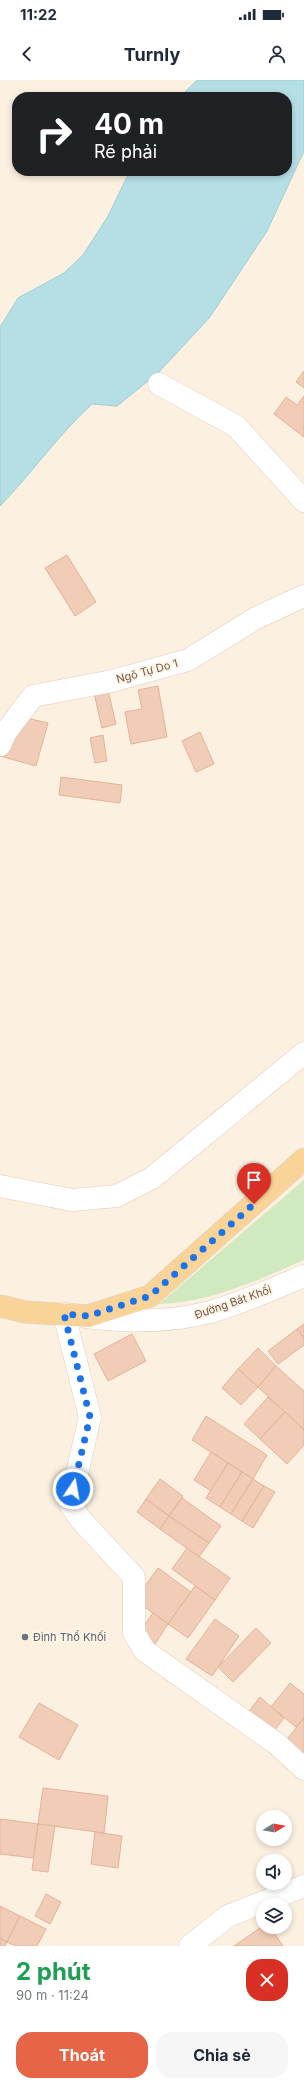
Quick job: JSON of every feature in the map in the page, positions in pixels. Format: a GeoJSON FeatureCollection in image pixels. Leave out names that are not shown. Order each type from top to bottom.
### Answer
{"type":"FeatureCollection","features":[{"type":"Feature","properties":{"kind":"main road"},"geometry":{"type":"LineString","coordinates":[[0,1306],[25,1312],[88,1316],[150,1296],[304,1159]]}},
{"type":"Feature","properties":{"kind":"street"},"geometry":{"type":"LineString","coordinates":[[159,384],[236,426],[304,502]]}},
{"type":"Feature","properties":{"kind":"street","name":"Ngõ Tự Do 1"},"geometry":{"type":"LineString","coordinates":[[0,745],[5,733],[33,696],[112,681],[188,660],[256,618],[304,596]]}},
{"type":"Feature","properties":{"kind":"street"},"geometry":{"type":"LineString","coordinates":[[0,1186],[72,1200],[117,1196],[152,1178],[304,1053]]}},
{"type":"Feature","properties":{"kind":"street","name":"Đường Bát Khối"},"geometry":{"type":"LineString","coordinates":[[64,1314],[130,1322],[188,1317],[210,1312],[248,1299],[304,1276]]}},
{"type":"Feature","properties":{"kind":"street"},"geometry":{"type":"LineString","coordinates":[[64,1314],[90,1417],[70,1504],[80,1520],[134,1578],[134,1633],[145,1651],[277,1744],[304,1769]]}},
{"type":"Feature","properties":{"kind":"street"},"geometry":{"type":"LineString","coordinates":[[190,1946],[228,1916],[304,1886]]}},
{"type":"Feature","properties":{"kind":"green space"},"geometry":{"type":"Polygon","coordinates":[[[304,1180],[304,1260],[215,1295],[197,1300],[159,1304],[304,1180]]]}},
{"type":"Feature","properties":{"kind":"water"},"geometry":{"type":"Polygon","coordinates":[[[197,80],[304,80],[304,151],[267,231],[210,317],[158,373],[117,406],[92,404],[56,441],[0,506],[0,327],[18,298],[64,273],[83,255],[107,218],[128,176],[292,176],[292,92],[185,92],[197,80]]]}},
{"type":"Feature","properties":{"kind":"building"},"geometry":{"type":"Polygon","coordinates":[[[304,371],[304,388],[296,382],[304,371]]]}},
{"type":"Feature","properties":{"kind":"building"},"geometry":{"type":"Polygon","coordinates":[[[304,396],[304,437],[274,414],[286,397],[297,405],[304,396]]]}},
{"type":"Feature","properties":{"kind":"building"},"geometry":{"type":"Polygon","coordinates":[[[67,555],[96,602],[75,616],[45,568],[67,555]]]}},
{"type":"Feature","properties":{"kind":"building"},"geometry":{"type":"Polygon","coordinates":[[[158,686],[167,737],[131,744],[125,712],[142,709],[138,690],[158,686]]]}},
{"type":"Feature","properties":{"kind":"building"},"geometry":{"type":"Polygon","coordinates":[[[108,690],[116,724],[102,728],[94,693],[108,690]]]}},
{"type":"Feature","properties":{"kind":"building"},"geometry":{"type":"Polygon","coordinates":[[[18,716],[48,723],[36,766],[0,756],[0,747],[18,716]]]}},
{"type":"Feature","properties":{"kind":"building"},"geometry":{"type":"Polygon","coordinates":[[[200,732],[214,764],[196,772],[182,741],[200,732]]]}},
{"type":"Feature","properties":{"kind":"building"},"geometry":{"type":"Polygon","coordinates":[[[103,735],[107,761],[95,763],[90,738],[103,735]]]}},
{"type":"Feature","properties":{"kind":"building"},"geometry":{"type":"Polygon","coordinates":[[[61,777],[122,785],[120,803],[59,795],[61,777]]]}},
{"type":"Feature","properties":{"kind":"building"},"geometry":{"type":"Polygon","coordinates":[[[304,1324],[304,1338],[297,1329],[304,1324]]]}},
{"type":"Feature","properties":{"kind":"building"},"geometry":{"type":"Polygon","coordinates":[[[297,1329],[304,1338],[304,1345],[278,1364],[268,1351],[297,1329]]]}},
{"type":"Feature","properties":{"kind":"building"},"geometry":{"type":"Polygon","coordinates":[[[132,1334],[146,1361],[108,1381],[94,1354],[132,1334]]]}},
{"type":"Feature","properties":{"kind":"building"},"geometry":{"type":"Polygon","coordinates":[[[258,1348],[276,1366],[258,1387],[238,1369],[258,1348]]]}},
{"type":"Feature","properties":{"kind":"building"},"geometry":{"type":"Polygon","coordinates":[[[276,1366],[304,1391],[304,1430],[258,1387],[276,1366]]]}},
{"type":"Feature","properties":{"kind":"building"},"geometry":{"type":"Polygon","coordinates":[[[238,1369],[258,1387],[241,1405],[222,1388],[238,1369]]]}},
{"type":"Feature","properties":{"kind":"building"},"geometry":{"type":"Polygon","coordinates":[[[268,1397],[285,1412],[260,1439],[244,1424],[268,1397]]]}},
{"type":"Feature","properties":{"kind":"building"},"geometry":{"type":"Polygon","coordinates":[[[285,1412],[304,1430],[304,1445],[287,1464],[260,1439],[285,1412]]]}},
{"type":"Feature","properties":{"kind":"building"},"geometry":{"type":"Polygon","coordinates":[[[206,1416],[267,1455],[253,1479],[192,1440],[206,1416]]]}},
{"type":"Feature","properties":{"kind":"building"},"geometry":{"type":"Polygon","coordinates":[[[211,1452],[228,1463],[211,1491],[194,1480],[211,1452]]]}},
{"type":"Feature","properties":{"kind":"building"},"geometry":{"type":"Polygon","coordinates":[[[228,1463],[242,1472],[220,1507],[206,1498],[228,1463]]]}},
{"type":"Feature","properties":{"kind":"building"},"geometry":{"type":"Polygon","coordinates":[[[242,1472],[253,1479],[231,1514],[220,1507],[242,1472]]]}},
{"type":"Feature","properties":{"kind":"building"},"geometry":{"type":"Polygon","coordinates":[[[160,1479],[183,1496],[169,1516],[146,1499],[160,1479]]]}},
{"type":"Feature","properties":{"kind":"building"},"geometry":{"type":"Polygon","coordinates":[[[253,1479],[264,1486],[242,1521],[231,1514],[253,1479]]]}},
{"type":"Feature","properties":{"kind":"building"},"geometry":{"type":"Polygon","coordinates":[[[264,1486],[275,1492],[253,1528],[242,1521],[264,1486]]]}},
{"type":"Feature","properties":{"kind":"building"},"geometry":{"type":"Polygon","coordinates":[[[182,1498],[221,1526],[209,1543],[169,1516],[182,1498]]]}},
{"type":"Feature","properties":{"kind":"building"},"geometry":{"type":"Polygon","coordinates":[[[146,1499],[169,1516],[160,1529],[137,1512],[146,1499]]]}},
{"type":"Feature","properties":{"kind":"building"},"geometry":{"type":"Polygon","coordinates":[[[169,1516],[209,1543],[199,1557],[160,1529],[169,1516]]]}},
{"type":"Feature","properties":{"kind":"building"},"geometry":{"type":"Polygon","coordinates":[[[187,1548],[230,1578],[215,1600],[172,1569],[187,1548]]]}},
{"type":"Feature","properties":{"kind":"building"},"geometry":{"type":"Polygon","coordinates":[[[158,1568],[191,1592],[168,1624],[135,1600],[158,1568]]]}},
{"type":"Feature","properties":{"kind":"building"},"geometry":{"type":"Polygon","coordinates":[[[195,1586],[215,1600],[188,1638],[168,1624],[195,1586]]]}},
{"type":"Feature","properties":{"kind":"building"},"geometry":{"type":"Polygon","coordinates":[[[153,1613],[168,1624],[153,1647],[137,1635],[153,1613]]]}},
{"type":"Feature","properties":{"kind":"building"},"geometry":{"type":"Polygon","coordinates":[[[215,1619],[239,1636],[212,1676],[186,1659],[215,1619]]]}},
{"type":"Feature","properties":{"kind":"building"},"geometry":{"type":"Polygon","coordinates":[[[256,1628],[271,1643],[233,1682],[218,1667],[256,1628]]]}},
{"type":"Feature","properties":{"kind":"building"},"geometry":{"type":"Polygon","coordinates":[[[290,1683],[304,1694],[304,1718],[296,1727],[271,1707],[290,1683]]]}},
{"type":"Feature","properties":{"kind":"building"},"geometry":{"type":"Polygon","coordinates":[[[260,1697],[284,1718],[271,1735],[246,1715],[260,1697]]]}},
{"type":"Feature","properties":{"kind":"building"},"geometry":{"type":"Polygon","coordinates":[[[39,1703],[78,1725],[59,1760],[19,1737],[39,1703]]]}},
{"type":"Feature","properties":{"kind":"building"},"geometry":{"type":"Polygon","coordinates":[[[304,1718],[304,1759],[284,1743],[304,1718]]]}},
{"type":"Feature","properties":{"kind":"building"},"geometry":{"type":"Polygon","coordinates":[[[43,1788],[108,1796],[104,1833],[38,1824],[43,1788]]]}},
{"type":"Feature","properties":{"kind":"building"},"geometry":{"type":"Polygon","coordinates":[[[0,1819],[38,1824],[34,1858],[0,1854],[0,1819]]]}},
{"type":"Feature","properties":{"kind":"building"},"geometry":{"type":"Polygon","coordinates":[[[38,1824],[55,1826],[48,1872],[32,1870],[38,1824]]]}},
{"type":"Feature","properties":{"kind":"building"},"geometry":{"type":"Polygon","coordinates":[[[95,1832],[122,1836],[118,1868],[91,1864],[95,1832]]]}},
{"type":"Feature","properties":{"kind":"building"},"geometry":{"type":"Polygon","coordinates":[[[46,1894],[61,1902],[50,1924],[35,1916],[46,1894]]]}},
{"type":"Feature","properties":{"kind":"building"},"geometry":{"type":"Polygon","coordinates":[[[0,1906],[20,1916],[7,1942],[0,1938],[0,1906]]]}},
{"type":"Feature","properties":{"kind":"building"},"geometry":{"type":"Polygon","coordinates":[[[20,1916],[46,1929],[37,1946],[16,1946],[7,1942],[20,1916]]]}},
{"type":"Feature","properties":{"kind":"building"},"geometry":{"type":"Polygon","coordinates":[[[256,1931],[256,1934],[275,1934],[283,1946],[234,1946],[256,1931]]]}},
{"type":"Feature","properties":{"kind":"building"},"geometry":{"type":"Polygon","coordinates":[[[0,1938],[7,1942],[5,1946],[0,1946],[0,1938]]]}},
{"type":"Feature","properties":{"kind":"place","name":"Đình Thổ Khối"},"geometry":{"type":"Point","coordinates":[25,1637]}},
{"type":"Feature","properties":{"kind":"route"},"geometry":{"type":"LineString","coordinates":[[73,1489],[90,1417],[64,1314],[88,1316],[150,1296],[254,1204]]}}]}
